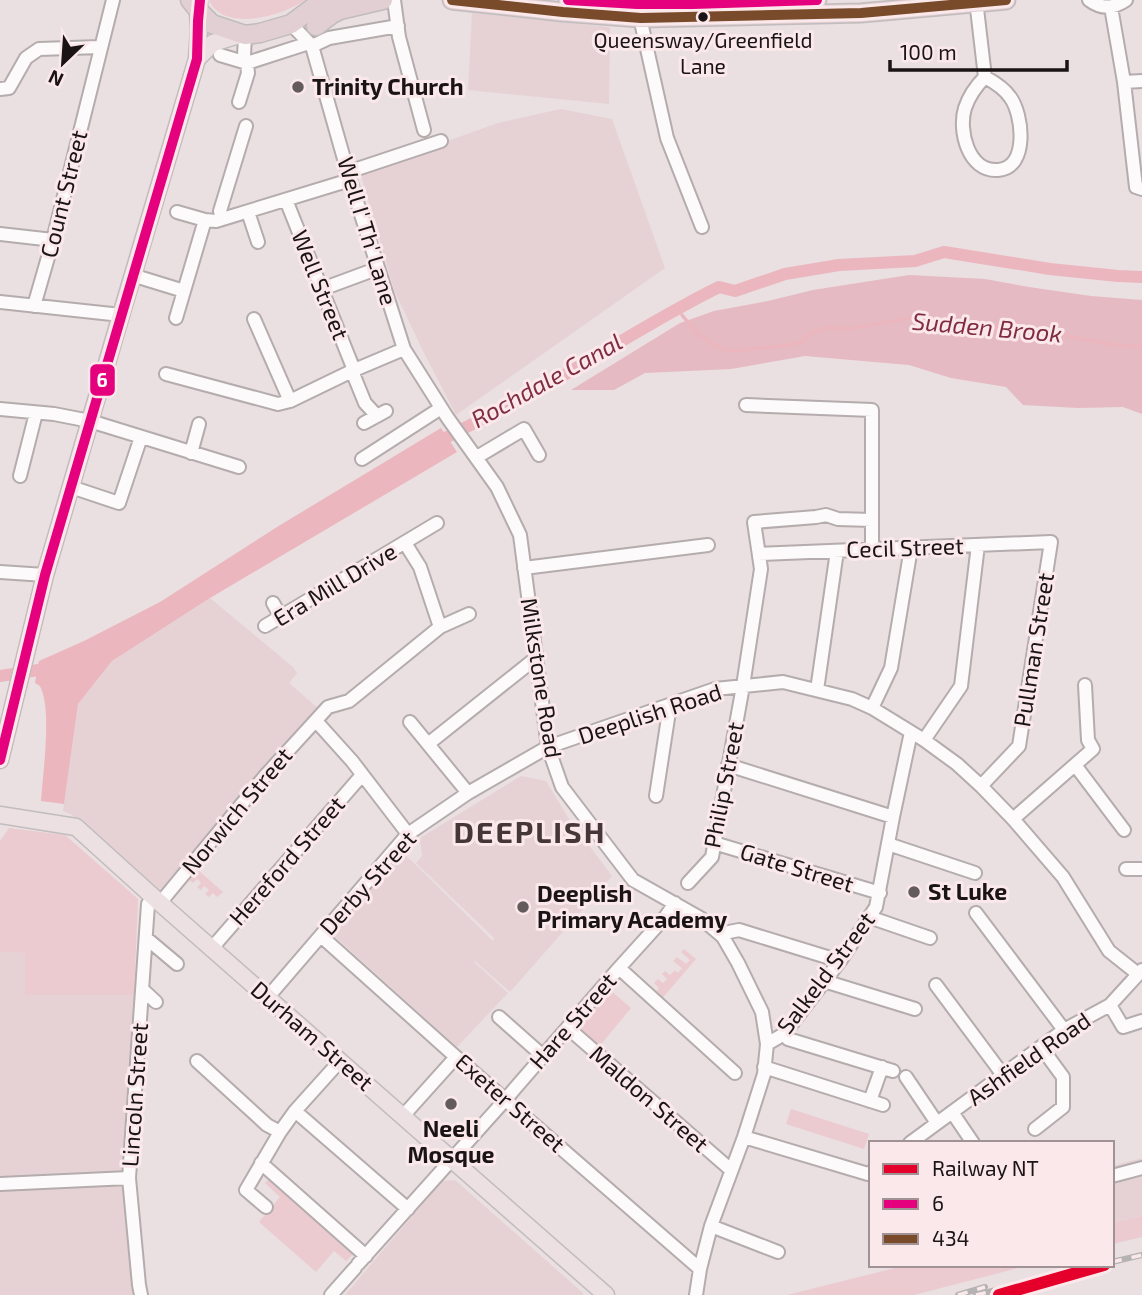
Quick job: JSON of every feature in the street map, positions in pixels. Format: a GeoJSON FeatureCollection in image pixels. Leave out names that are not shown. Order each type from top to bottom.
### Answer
{"type":"FeatureCollection","features":[{"type":"Feature","properties":{"kind":"highway"},"geometry":{"type":"LineString","coordinates":[[196,3],[212,24],[243,35],[291,24],[319,2],[339,0]]}},
{"type":"Feature","properties":{"kind":"highway"},"geometry":{"type":"LineString","coordinates":[[312,38],[332,14],[383,0]]}},
{"type":"Feature","properties":{"kind":"highway"},"geometry":{"type":"LineString","coordinates":[[452,0],[563,12],[754,6],[817,0]]}},
{"type":"Feature","properties":{"kind":"highway"},"geometry":{"type":"LineString","coordinates":[[568,0],[639,11]]}},
{"type":"Feature","properties":{"kind":"highway"},"geometry":{"type":"LineString","coordinates":[[754,6],[861,13],[1006,0]]}},
{"type":"Feature","properties":{"kind":"main road"},"geometry":{"type":"LineString","coordinates":[[0,760],[45,576],[197,59],[196,3]]}},
{"type":"Feature","properties":{"kind":"main road"},"geometry":{"type":"LineString","coordinates":[[197,59],[214,43],[243,35]]}},
{"type":"Feature","properties":{"kind":"main road","name":"Durham Street"},"geometry":{"type":"LineString","coordinates":[[0,815],[76,827],[607,1295]]}},
{"type":"Feature","properties":{"kind":"street","name":"Count Street"},"geometry":{"type":"LineString","coordinates":[[34,306],[113,0]]}},
{"type":"Feature","properties":{"kind":"street"},"geometry":{"type":"LineString","coordinates":[[394,0],[424,130]]}},
{"type":"Feature","properties":{"kind":"street"},"geometry":{"type":"LineString","coordinates":[[1089,0],[1096,5],[1111,7],[1125,0]]}},
{"type":"Feature","properties":{"kind":"street"},"geometry":{"type":"LineString","coordinates":[[976,1],[985,76],[1011,98],[1021,124],[1017,156],[1006,168],[998,170],[989,169],[973,158],[963,134],[964,109],[976,86],[985,76]]}},
{"type":"Feature","properties":{"kind":"street","name":"Well I' Th' Lane"},"geometry":{"type":"LineString","coordinates":[[319,2],[312,38],[349,176],[404,349],[444,413]]}},
{"type":"Feature","properties":{"kind":"street"},"geometry":{"type":"LineString","coordinates":[[1111,7],[1124,82],[1136,187],[1142,189]]}},
{"type":"Feature","properties":{"kind":"street"},"geometry":{"type":"LineString","coordinates":[[639,11],[667,138],[702,227]]}},
{"type":"Feature","properties":{"kind":"street","name":"Well I' Th' Lane"},"geometry":{"type":"LineString","coordinates":[[291,24],[312,38]]}},
{"type":"Feature","properties":{"kind":"street"},"geometry":{"type":"LineString","coordinates":[[220,55],[247,63],[312,38],[329,38],[398,26]]}},
{"type":"Feature","properties":{"kind":"street"},"geometry":{"type":"LineString","coordinates":[[239,102],[248,73],[243,35]]}},
{"type":"Feature","properties":{"kind":"street"},"geometry":{"type":"LineString","coordinates":[[0,89],[9,88],[26,58],[39,49],[101,47]]}},
{"type":"Feature","properties":{"kind":"street"},"geometry":{"type":"LineString","coordinates":[[1124,82],[1142,81]]}},
{"type":"Feature","properties":{"kind":"street"},"geometry":{"type":"LineString","coordinates":[[222,219],[220,211],[246,125]]}},
{"type":"Feature","properties":{"kind":"street"},"geometry":{"type":"LineString","coordinates":[[177,212],[205,220],[222,219],[286,200],[441,141]]}},
{"type":"Feature","properties":{"kind":"street","name":"Well Street"},"geometry":{"type":"LineString","coordinates":[[286,200],[365,403],[381,414],[364,423]]}},
{"type":"Feature","properties":{"kind":"street"},"geometry":{"type":"LineString","coordinates":[[248,212],[258,242]]}},
{"type":"Feature","properties":{"kind":"street"},"geometry":{"type":"LineString","coordinates":[[176,318],[205,220]]}},
{"type":"Feature","properties":{"kind":"street"},"geometry":{"type":"LineString","coordinates":[[0,234],[53,240]]}},
{"type":"Feature","properties":{"kind":"street"},"geometry":{"type":"LineString","coordinates":[[322,289],[368,272]]}},
{"type":"Feature","properties":{"kind":"street"},"geometry":{"type":"LineString","coordinates":[[132,275],[184,290]]}},
{"type":"Feature","properties":{"kind":"street"},"geometry":{"type":"LineString","coordinates":[[0,302],[121,315]]}},
{"type":"Feature","properties":{"kind":"street"},"geometry":{"type":"LineString","coordinates":[[254,319],[290,401]]}},
{"type":"Feature","properties":{"kind":"street"},"geometry":{"type":"LineString","coordinates":[[166,374],[270,407],[290,401],[404,349]]}},
{"type":"Feature","properties":{"kind":"street"},"geometry":{"type":"LineString","coordinates":[[746,405],[872,410],[872,550]]}},
{"type":"Feature","properties":{"kind":"street"},"geometry":{"type":"LineString","coordinates":[[0,409],[90,421],[239,467]]}},
{"type":"Feature","properties":{"kind":"street"},"geometry":{"type":"LineString","coordinates":[[20,476],[36,412]]}},
{"type":"Feature","properties":{"kind":"street"},"geometry":{"type":"LineString","coordinates":[[362,459],[444,413]]}},
{"type":"Feature","properties":{"kind":"street","name":"Milkstone Road"},"geometry":{"type":"LineString","coordinates":[[444,413],[497,487],[520,535],[548,747],[562,787],[634,880],[702,919],[723,937],[762,1012],[767,1044],[764,1074],[711,1226],[696,1295]]}},
{"type":"Feature","properties":{"kind":"street"},"geometry":{"type":"LineString","coordinates":[[191,453],[199,424]]}},
{"type":"Feature","properties":{"kind":"street"},"geometry":{"type":"LineString","coordinates":[[477,457],[524,429],[539,454]]}},
{"type":"Feature","properties":{"kind":"street"},"geometry":{"type":"LineString","coordinates":[[71,487],[119,503],[141,437]]}},
{"type":"Feature","properties":{"kind":"street","name":"Philip Street"},"geometry":{"type":"LineString","coordinates":[[688,883],[712,857],[761,569],[754,522],[825,515],[838,519],[872,520]]}},
{"type":"Feature","properties":{"kind":"street","name":"Era Mill Drive"},"geometry":{"type":"LineString","coordinates":[[265,626],[438,523]]}},
{"type":"Feature","properties":{"kind":"street","name":"Cecil Street"},"geometry":{"type":"LineString","coordinates":[[759,554],[1051,541]]}},
{"type":"Feature","properties":{"kind":"street","name":"Pullman Street"},"geometry":{"type":"LineString","coordinates":[[981,786],[1019,746],[1051,541]]}},
{"type":"Feature","properties":{"kind":"street","name":"Era Mill Drive"},"geometry":{"type":"LineString","coordinates":[[405,543],[420,567],[440,627]]}},
{"type":"Feature","properties":{"kind":"street"},"geometry":{"type":"LineString","coordinates":[[524,568],[708,545]]}},
{"type":"Feature","properties":{"kind":"street"},"geometry":{"type":"LineString","coordinates":[[925,740],[961,686],[978,545]]}},
{"type":"Feature","properties":{"kind":"street"},"geometry":{"type":"LineString","coordinates":[[872,708],[891,668],[911,548]]}},
{"type":"Feature","properties":{"kind":"street"},"geometry":{"type":"LineString","coordinates":[[817,690],[837,551]]}},
{"type":"Feature","properties":{"kind":"street"},"geometry":{"type":"LineString","coordinates":[[0,572],[45,576]]}},
{"type":"Feature","properties":{"kind":"street"},"geometry":{"type":"LineString","coordinates":[[273,604],[281,617]]}},
{"type":"Feature","properties":{"kind":"street"},"geometry":{"type":"LineString","coordinates":[[408,834],[316,720],[328,707],[349,701],[440,627],[469,614]]}},
{"type":"Feature","properties":{"kind":"street"},"geometry":{"type":"LineString","coordinates":[[428,744],[536,658]]}},
{"type":"Feature","properties":{"kind":"street","name":"Deeplish Road"},"geometry":{"type":"LineString","coordinates":[[548,747],[715,689],[783,682],[852,699],[925,740],[981,786],[1063,877],[1109,951],[1140,972]]}},
{"type":"Feature","properties":{"kind":"street"},"geometry":{"type":"LineString","coordinates":[[1013,819],[1093,749],[1088,740],[1085,685]]}},
{"type":"Feature","properties":{"kind":"street"},"geometry":{"type":"LineString","coordinates":[[656,796],[670,705]]}},
{"type":"Feature","properties":{"kind":"street","name":"Norwich Street"},"geometry":{"type":"LineString","coordinates":[[157,900],[316,720]]}},
{"type":"Feature","properties":{"kind":"street"},"geometry":{"type":"LineString","coordinates":[[410,722],[468,793]]}},
{"type":"Feature","properties":{"kind":"street","name":"Salkeld Street"},"geometry":{"type":"LineString","coordinates":[[767,1044],[784,1034],[840,961],[876,907],[911,732]]}},
{"type":"Feature","properties":{"kind":"street","name":"Derby Street"},"geometry":{"type":"LineString","coordinates":[[274,990],[408,834],[468,793],[548,747]]}},
{"type":"Feature","properties":{"kind":"street"},"geometry":{"type":"LineString","coordinates":[[728,765],[893,817]]}},
{"type":"Feature","properties":{"kind":"street"},"geometry":{"type":"LineString","coordinates":[[1075,765],[1124,830]]}},
{"type":"Feature","properties":{"kind":"street","name":"Hereford Street"},"geometry":{"type":"LineString","coordinates":[[212,948],[362,775]]}},
{"type":"Feature","properties":{"kind":"street","name":"Gate Street"},"geometry":{"type":"LineString","coordinates":[[714,843],[880,893]]}},
{"type":"Feature","properties":{"kind":"street"},"geometry":{"type":"LineString","coordinates":[[888,844],[975,873]]}},
{"type":"Feature","properties":{"kind":"street"},"geometry":{"type":"LineString","coordinates":[[1126,869],[1142,869]]}},
{"type":"Feature","properties":{"kind":"street","name":"Lincoln Street"},"geometry":{"type":"LineString","coordinates":[[141,1295],[130,1178],[148,904],[157,900]]}},
{"type":"Feature","properties":{"kind":"street","name":"Hare Street"},"geometry":{"type":"LineString","coordinates":[[331,1295],[505,1100],[675,903]]}},
{"type":"Feature","properties":{"kind":"street"},"geometry":{"type":"LineString","coordinates":[[975,914],[1065,1030]]}},
{"type":"Feature","properties":{"kind":"street"},"geometry":{"type":"LineString","coordinates":[[869,917],[930,938]]}},
{"type":"Feature","properties":{"kind":"street"},"geometry":{"type":"LineString","coordinates":[[723,937],[729,932],[739,930],[840,961]]}},
{"type":"Feature","properties":{"kind":"street","name":"Exeter Street"},"geometry":{"type":"LineString","coordinates":[[321,936],[700,1269]]}},
{"type":"Feature","properties":{"kind":"street"},"geometry":{"type":"LineString","coordinates":[[146,938],[177,964]]}},
{"type":"Feature","properties":{"kind":"street"},"geometry":{"type":"LineString","coordinates":[[619,968],[735,1073]]}},
{"type":"Feature","properties":{"kind":"street","name":"Ashfield Road"},"geometry":{"type":"LineString","coordinates":[[913,1141],[1065,1030],[1110,1005],[1140,972]]}},
{"type":"Feature","properties":{"kind":"street"},"geometry":{"type":"LineString","coordinates":[[824,981],[915,1009]]}},
{"type":"Feature","properties":{"kind":"street"},"geometry":{"type":"LineString","coordinates":[[936,985],[1003,1075]]}},
{"type":"Feature","properties":{"kind":"street"},"geometry":{"type":"LineString","coordinates":[[142,989],[156,1002]]}},
{"type":"Feature","properties":{"kind":"street"},"geometry":{"type":"LineString","coordinates":[[1110,1005],[1123,1027],[1142,1021]]}},
{"type":"Feature","properties":{"kind":"street"},"geometry":{"type":"LineString","coordinates":[[499,1017],[543,1056]]}},
{"type":"Feature","properties":{"kind":"street","name":"Maldon Street"},"geometry":{"type":"LineString","coordinates":[[568,1028],[731,1170]]}},
{"type":"Feature","properties":{"kind":"street"},"geometry":{"type":"LineString","coordinates":[[764,1067],[876,1103],[887,1069],[788,1039],[784,1034]]}},
{"type":"Feature","properties":{"kind":"street"},"geometry":{"type":"LineString","coordinates":[[1035,1129],[1063,1107],[1063,1077],[1041,1047]]}},
{"type":"Feature","properties":{"kind":"street"},"geometry":{"type":"LineString","coordinates":[[402,1116],[456,1057]]}},
{"type":"Feature","properties":{"kind":"street"},"geometry":{"type":"LineString","coordinates":[[197,1061],[267,1125],[280,1132]]}},
{"type":"Feature","properties":{"kind":"street"},"geometry":{"type":"LineString","coordinates":[[266,1207],[246,1190],[295,1111],[340,1061]]}},
{"type":"Feature","properties":{"kind":"street"},"geometry":{"type":"LineString","coordinates":[[906,1077],[937,1123]]}},
{"type":"Feature","properties":{"kind":"street"},"geometry":{"type":"LineString","coordinates":[[295,1111],[408,1209]]}},
{"type":"Feature","properties":{"kind":"street"},"geometry":{"type":"LineString","coordinates":[[952,1112],[972,1141]]}},
{"type":"Feature","properties":{"kind":"street"},"geometry":{"type":"LineString","coordinates":[[744,1137],[869,1173]]}},
{"type":"Feature","properties":{"kind":"street"},"geometry":{"type":"LineString","coordinates":[[261,1163],[359,1263]]}},
{"type":"Feature","properties":{"kind":"street"},"geometry":{"type":"LineString","coordinates":[[1114,1175],[1142,1168]]}},
{"type":"Feature","properties":{"kind":"street"},"geometry":{"type":"LineString","coordinates":[[0,1184],[130,1178]]}},
{"type":"Feature","properties":{"kind":"street"},"geometry":{"type":"LineString","coordinates":[[711,1226],[778,1251]]}},
{"type":"Feature","properties":{"kind":"shaded area"},"geometry":{"type":"Polygon","coordinates":[[[209,0],[305,0],[269,16],[240,19],[216,10],[209,0]]]}},
{"type":"Feature","properties":{"kind":"shaded area"},"geometry":{"type":"Polygon","coordinates":[[[472,13],[610,27],[609,104],[468,90],[472,13]]]}},
{"type":"Feature","properties":{"kind":"shaded area"},"geometry":{"type":"Polygon","coordinates":[[[561,109],[612,119],[665,268],[456,415],[394,290],[360,172],[498,123],[561,109]]]}},
{"type":"Feature","properties":{"kind":"shaded area"},"geometry":{"type":"Polygon","coordinates":[[[909,275],[985,279],[1091,296],[1142,300],[1142,414],[1123,407],[1023,405],[1006,387],[951,378],[909,365],[805,356],[731,369],[645,373],[614,390],[571,390],[680,323],[714,311],[813,290],[909,275]]]}},
{"type":"Feature","properties":{"kind":"shaded area"},"geometry":{"type":"Polygon","coordinates":[[[441,428],[457,452],[210,598],[112,661],[78,704],[64,804],[41,801],[46,714],[41,688],[35,683],[39,661],[160,602],[277,527],[441,428]]]}},
{"type":"Feature","properties":{"kind":"shaded area"},"geometry":{"type":"Polygon","coordinates":[[[210,598],[293,667],[297,673],[289,683],[319,709],[159,891],[72,815],[63,811],[78,704],[112,661],[210,598]]]}},
{"type":"Feature","properties":{"kind":"shaded area"},"geometry":{"type":"Polygon","coordinates":[[[521,776],[546,781],[569,819],[612,876],[510,992],[474,962],[508,993],[457,1047],[331,933],[401,852],[493,941],[494,938],[416,863],[422,856],[420,838],[521,776]]]}},
{"type":"Feature","properties":{"kind":"shaded area"},"geometry":{"type":"Polygon","coordinates":[[[9,828],[65,835],[138,899],[134,995],[25,995],[25,953],[0,952],[0,841],[9,828]]]}},
{"type":"Feature","properties":{"kind":"shaded area"},"geometry":{"type":"Polygon","coordinates":[[[198,870],[223,892],[217,897],[213,893],[209,897],[205,894],[209,890],[204,886],[201,890],[197,887],[201,883],[197,879],[193,883],[189,880],[198,870]]]}},
{"type":"Feature","properties":{"kind":"shaded area"},"geometry":{"type":"Polygon","coordinates":[[[684,949],[696,959],[659,1002],[647,991],[650,987],[656,992],[659,988],[654,983],[658,979],[663,983],[667,979],[662,974],[665,971],[670,975],[675,970],[678,973],[682,968],[673,961],[677,957],[686,964],[690,960],[681,952],[684,949]]]}},
{"type":"Feature","properties":{"kind":"shaded area"},"geometry":{"type":"Polygon","coordinates":[[[0,952],[25,953],[25,995],[138,995],[137,1161],[134,1172],[139,1295],[0,1295],[0,952]]]}},
{"type":"Feature","properties":{"kind":"shaded area"},"geometry":{"type":"Polygon","coordinates":[[[610,990],[631,1008],[598,1048],[576,1030],[610,990]]]}},
{"type":"Feature","properties":{"kind":"shaded area"},"geometry":{"type":"Polygon","coordinates":[[[791,1109],[869,1134],[864,1149],[786,1124],[791,1109]]]}},
{"type":"Feature","properties":{"kind":"shaded area"},"geometry":{"type":"Polygon","coordinates":[[[1142,1158],[1142,1216],[1114,1223],[1114,1165],[1142,1158]]]}},
{"type":"Feature","properties":{"kind":"shaded area"},"geometry":{"type":"Polygon","coordinates":[[[272,1176],[356,1251],[346,1261],[334,1251],[316,1272],[259,1222],[280,1197],[265,1183],[272,1176]]]}},
{"type":"Feature","properties":{"kind":"shaded area"},"geometry":{"type":"Polygon","coordinates":[[[455,1180],[583,1295],[345,1295],[442,1181],[455,1180]]]}},
{"type":"Feature","properties":{"kind":"shaded area"},"geometry":{"type":"Polygon","coordinates":[[[1142,1216],[1142,1237],[1114,1244],[1114,1223],[1142,1216]]]}},
{"type":"Feature","properties":{"kind":"shaded area"},"geometry":{"type":"Polygon","coordinates":[[[899,1267],[1022,1267],[914,1295],[787,1295],[899,1267]]]}},
{"type":"Feature","properties":{"kind":"waterway","name":"Rochdale Canal"},"geometry":{"type":"LineString","coordinates":[[435,444],[531,394],[719,287],[735,291],[785,274],[839,265],[915,261],[944,252],[1050,269],[1142,277]]}},
{"type":"Feature","properties":{"kind":"waterway","name":"Sudden Brook"},"geometry":{"type":"LineString","coordinates":[[682,315],[711,343],[734,351],[790,345],[829,327],[848,329],[911,318],[1027,329],[1142,347]]}},
{"type":"Feature","properties":{"kind":"waterway","name":"Rochdale Canal"},"geometry":{"type":"LineString","coordinates":[[0,676],[51,668]]}},
{"type":"Feature","properties":{"kind":"railway"},"geometry":{"type":"LineString","coordinates":[[1114,1262],[1142,1255]]}},
{"type":"Feature","properties":{"kind":"railway"},"geometry":{"type":"LineString","coordinates":[[976,1295],[1090,1267]]}},
{"type":"Feature","properties":{"kind":"railway"},"geometry":{"type":"LineString","coordinates":[[958,1295],[985,1287]]}},
{"type":"Feature","properties":{"kind":"rail line","name":"NT"},"geometry":{"type":"LineString","coordinates":[[999,1295],[1097,1267]]}},
{"type":"Feature","properties":{"kind":"transit line","name":"6"},"geometry":{"type":"LineString","coordinates":[[0,760],[45,575],[197,59],[200,0]]}},
{"type":"Feature","properties":{"kind":"transit line","name":"434"},"geometry":{"type":"LineString","coordinates":[[452,0],[641,18],[861,13],[1006,0]]}},
{"type":"Feature","properties":{"kind":"transit line","name":"6"},"geometry":{"type":"LineString","coordinates":[[568,0],[637,4],[817,0]]}},
{"type":"Feature","properties":{"kind":"place","name":"Queensway/Greenfield Lane"},"geometry":{"type":"Point","coordinates":[703,17]}},
{"type":"Feature","properties":{"kind":"place","name":"Trinity Church"},"geometry":{"type":"Point","coordinates":[298,87]}},
{"type":"Feature","properties":{"kind":"place","name":"St Luke"},"geometry":{"type":"Point","coordinates":[914,892]}},
{"type":"Feature","properties":{"kind":"place","name":"Deeplish Primary Academy"},"geometry":{"type":"Point","coordinates":[523,907]}},
{"type":"Feature","properties":{"kind":"place","name":"Neeli Mosque"},"geometry":{"type":"Point","coordinates":[451,1104]}},
{"type":"Feature","properties":{"kind":"district","name":"DEEPLISH"},"geometry":{"type":"Point","coordinates":[530,833]}}]}
